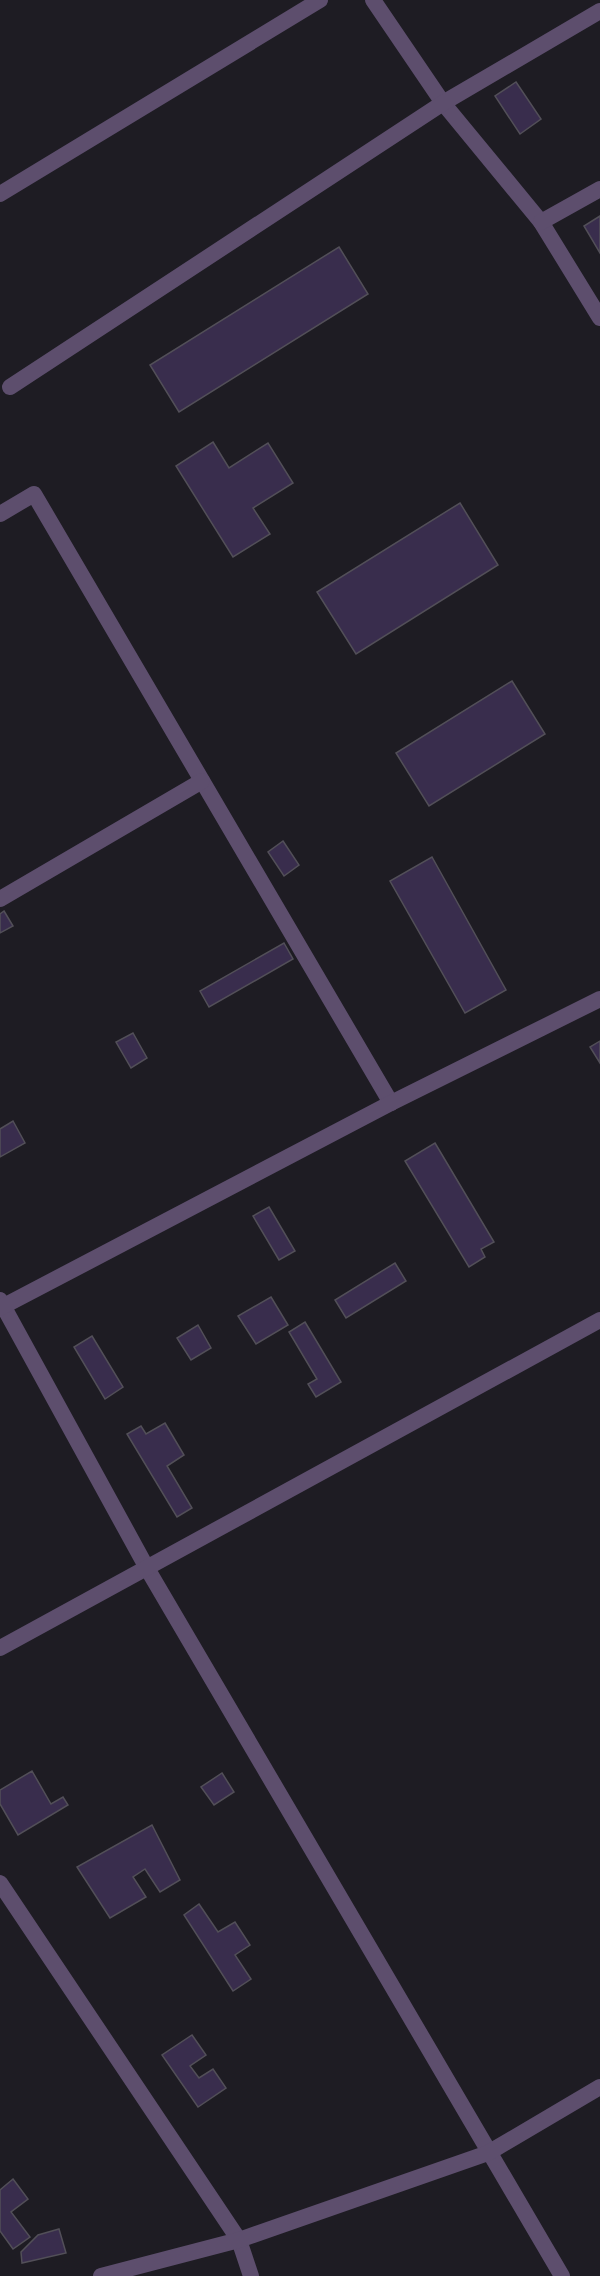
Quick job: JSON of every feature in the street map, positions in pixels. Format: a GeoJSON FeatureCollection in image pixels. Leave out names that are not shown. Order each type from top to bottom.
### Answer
{"type":"FeatureCollection","features":[{"type":"Feature","properties":{"kind":"street"},"geometry":{"type":"LineString","coordinates":[[0,194],[320,0]]}},
{"type":"Feature","properties":{"kind":"street"},"geometry":{"type":"LineString","coordinates":[[373,0],[443,103],[541,222],[600,318]]}},
{"type":"Feature","properties":{"kind":"street"},"geometry":{"type":"LineString","coordinates":[[10,387],[443,103],[600,11]]}},
{"type":"Feature","properties":{"kind":"street"},"geometry":{"type":"LineString","coordinates":[[541,222],[600,189]]}},
{"type":"Feature","properties":{"kind":"street"},"geometry":{"type":"LineString","coordinates":[[0,514],[34,494],[391,1103]]}},
{"type":"Feature","properties":{"kind":"street"},"geometry":{"type":"LineString","coordinates":[[0,899],[202,782]]}},
{"type":"Feature","properties":{"kind":"street"},"geometry":{"type":"LineString","coordinates":[[562,2276],[148,1570],[1,1304],[391,1103],[600,999]]}},
{"type":"Feature","properties":{"kind":"street"},"geometry":{"type":"LineString","coordinates":[[0,1648],[148,1570],[600,1320]]}},
{"type":"Feature","properties":{"kind":"street"},"geometry":{"type":"LineString","coordinates":[[0,1883],[239,2240],[250,2276]]}},
{"type":"Feature","properties":{"kind":"street"},"geometry":{"type":"LineString","coordinates":[[101,2276],[239,2240],[489,2152],[600,2087]]}},
{"type":"Feature","properties":{"kind":"building"},"geometry":{"type":"Polygon","coordinates":[[[516,82],[541,119],[520,134],[495,96],[516,82]]]}},
{"type":"Feature","properties":{"kind":"building"},"geometry":{"type":"Polygon","coordinates":[[[600,216],[600,253],[584,226],[600,216]]]}},
{"type":"Feature","properties":{"kind":"building"},"geometry":{"type":"Polygon","coordinates":[[[339,247],[368,294],[179,412],[150,365],[339,247]]]}},
{"type":"Feature","properties":{"kind":"building"},"geometry":{"type":"Polygon","coordinates":[[[213,442],[229,468],[268,443],[293,483],[253,508],[270,534],[233,557],[176,466],[213,442]]]}},
{"type":"Feature","properties":{"kind":"building"},"geometry":{"type":"Polygon","coordinates":[[[460,503],[498,565],[356,654],[317,592],[460,503]]]}},
{"type":"Feature","properties":{"kind":"building"},"geometry":{"type":"Polygon","coordinates":[[[512,681],[545,734],[429,806],[396,753],[512,681]]]}},
{"type":"Feature","properties":{"kind":"building"},"geometry":{"type":"Polygon","coordinates":[[[283,841],[299,865],[284,876],[268,852],[283,841]]]}},
{"type":"Feature","properties":{"kind":"building"},"geometry":{"type":"Polygon","coordinates":[[[432,857],[506,990],[465,1013],[390,881],[432,857]]]}},
{"type":"Feature","properties":{"kind":"building"},"geometry":{"type":"Polygon","coordinates":[[[4,911],[13,926],[0,933],[0,914],[4,911]]]}},
{"type":"Feature","properties":{"kind":"building"},"geometry":{"type":"Polygon","coordinates":[[[284,943],[293,959],[209,1007],[200,991],[284,943]]]}},
{"type":"Feature","properties":{"kind":"building"},"geometry":{"type":"Polygon","coordinates":[[[133,1033],[147,1058],[131,1068],[116,1042],[133,1033]]]}},
{"type":"Feature","properties":{"kind":"building"},"geometry":{"type":"Polygon","coordinates":[[[600,1041],[600,1063],[590,1047],[600,1041]]]}},
{"type":"Feature","properties":{"kind":"building"},"geometry":{"type":"Polygon","coordinates":[[[13,1121],[25,1143],[0,1157],[0,1129],[13,1121]]]}},
{"type":"Feature","properties":{"kind":"building"},"geometry":{"type":"Polygon","coordinates":[[[435,1143],[494,1242],[481,1249],[485,1257],[469,1267],[405,1161],[435,1143]]]}},
{"type":"Feature","properties":{"kind":"building"},"geometry":{"type":"Polygon","coordinates":[[[269,1207],[295,1251],[279,1260],[253,1216],[269,1207]]]}},
{"type":"Feature","properties":{"kind":"building"},"geometry":{"type":"Polygon","coordinates":[[[395,1263],[406,1281],[346,1318],[335,1300],[395,1263]]]}},
{"type":"Feature","properties":{"kind":"building"},"geometry":{"type":"Polygon","coordinates":[[[271,1297],[288,1325],[256,1344],[238,1316],[271,1297]]]}},
{"type":"Feature","properties":{"kind":"building"},"geometry":{"type":"Polygon","coordinates":[[[305,1322],[341,1382],[316,1397],[308,1384],[317,1379],[289,1332],[305,1322]]]}},
{"type":"Feature","properties":{"kind":"building"},"geometry":{"type":"Polygon","coordinates":[[[198,1325],[211,1348],[191,1360],[177,1338],[198,1325]]]}},
{"type":"Feature","properties":{"kind":"building"},"geometry":{"type":"Polygon","coordinates":[[[92,1336],[123,1387],[105,1399],[74,1347],[92,1336]]]}},
{"type":"Feature","properties":{"kind":"building"},"geometry":{"type":"Polygon","coordinates":[[[165,1423],[184,1455],[167,1466],[192,1508],[177,1517],[127,1434],[141,1426],[146,1434],[165,1423]]]}},
{"type":"Feature","properties":{"kind":"building"},"geometry":{"type":"Polygon","coordinates":[[[32,1771],[51,1804],[63,1797],[68,1805],[18,1835],[0,1804],[0,1790],[32,1771]]]}},
{"type":"Feature","properties":{"kind":"building"},"geometry":{"type":"Polygon","coordinates":[[[222,1773],[234,1792],[214,1805],[201,1787],[222,1773]]]}},
{"type":"Feature","properties":{"kind":"building"},"geometry":{"type":"Polygon","coordinates":[[[152,1825],[180,1880],[160,1892],[145,1869],[133,1877],[146,1897],[110,1918],[77,1867],[152,1825]]]}},
{"type":"Feature","properties":{"kind":"building"},"geometry":{"type":"Polygon","coordinates":[[[199,1904],[218,1932],[235,1922],[250,1945],[235,1955],[251,1979],[233,1991],[184,1915],[199,1904]]]}},
{"type":"Feature","properties":{"kind":"building"},"geometry":{"type":"Polygon","coordinates":[[[192,2035],[206,2055],[190,2066],[199,2078],[213,2069],[226,2088],[198,2107],[162,2055],[192,2035]]]}},
{"type":"Feature","properties":{"kind":"building"},"geometry":{"type":"Polygon","coordinates":[[[13,2179],[28,2199],[11,2212],[30,2237],[13,2249],[0,2231],[0,2190],[13,2179]]]}},
{"type":"Feature","properties":{"kind":"building"},"geometry":{"type":"Polygon","coordinates":[[[59,2229],[66,2253],[22,2263],[21,2252],[38,2235],[59,2229]]]}}]}
